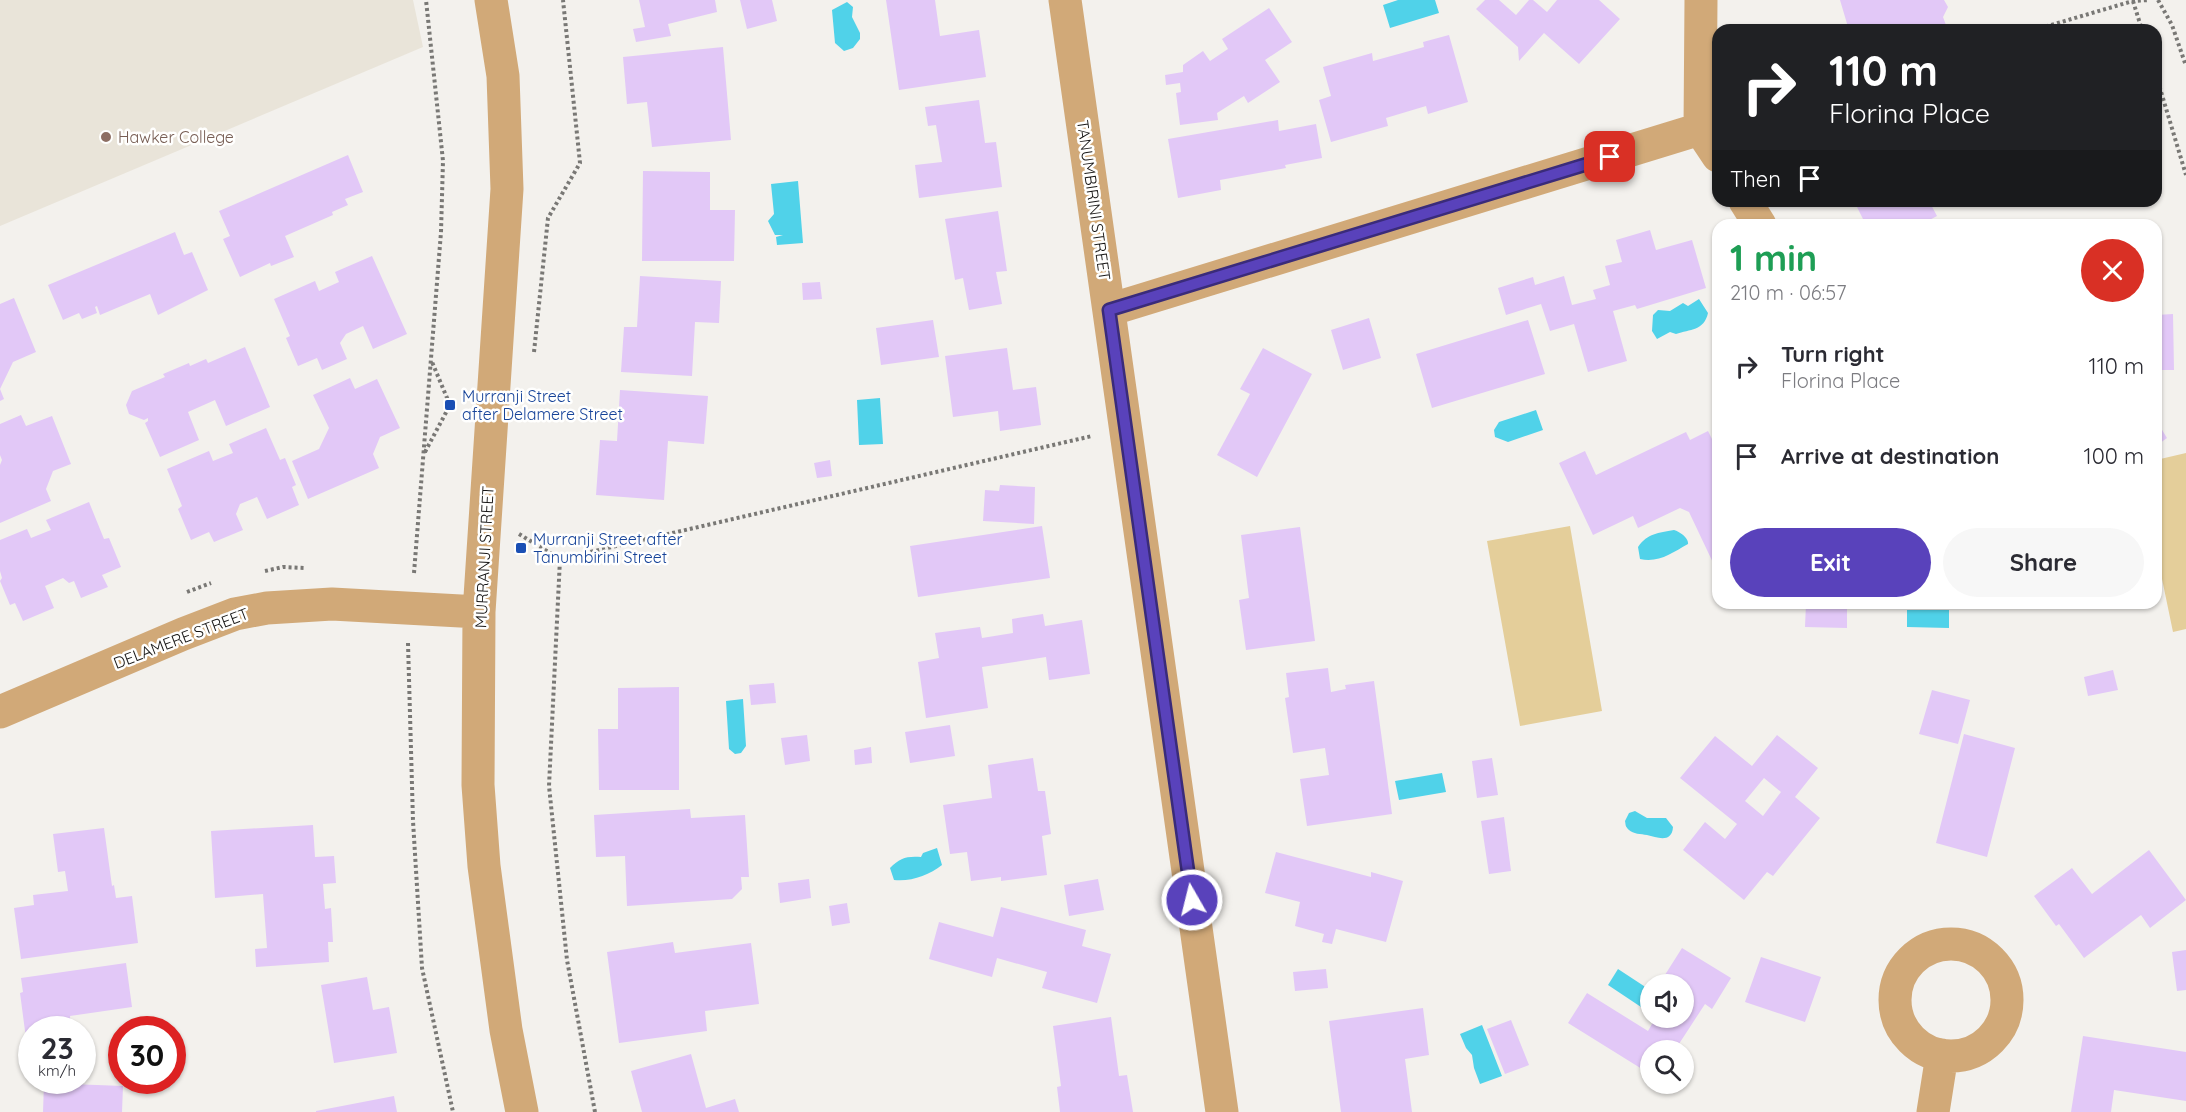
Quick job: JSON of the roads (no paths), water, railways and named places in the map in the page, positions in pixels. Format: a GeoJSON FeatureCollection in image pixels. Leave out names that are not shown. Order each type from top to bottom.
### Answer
{"type":"FeatureCollection","features":[{"type":"Feature","properties":{"kind":"street","name":"MURRANJI STREET"},"geometry":{"type":"LineString","coordinates":[[491,0],[503,76],[507,189],[479,612],[478,785],[483,857],[506,1030],[522,1112]]}},
{"type":"Feature","properties":{"kind":"street","name":"TANUMBIRINI STREET"},"geometry":{"type":"LineString","coordinates":[[1065,0],[1222,1112]]}},
{"type":"Feature","properties":{"kind":"street"},"geometry":{"type":"LineString","coordinates":[[1701,0],[1700,129],[1712,147]]}},
{"type":"Feature","properties":{"kind":"street"},"geometry":{"type":"LineString","coordinates":[[1109,310],[1700,129]]}},
{"type":"Feature","properties":{"kind":"street","name":"DELAMERE STREET"},"geometry":{"type":"LineString","coordinates":[[0,712],[183,634],[236,614],[267,608],[332,604],[479,612]]}},
{"type":"Feature","properties":{"kind":"street"},"geometry":{"type":"LineString","coordinates":[[1933,1112],[1942,1055]]}},
{"type":"Feature","properties":{"kind":"water"},"geometry":{"type":"Polygon","coordinates":[[[1398,0],[1435,0],[1439,13],[1390,28],[1383,5],[1398,0]]]}},
{"type":"Feature","properties":{"kind":"water"},"geometry":{"type":"Polygon","coordinates":[[[847,2],[853,7],[852,17],[860,33],[860,39],[853,48],[844,51],[835,43],[832,10],[847,2]]]}},
{"type":"Feature","properties":{"kind":"water"},"geometry":{"type":"Polygon","coordinates":[[[798,181],[803,243],[777,245],[776,237],[783,235],[775,235],[768,221],[774,214],[771,184],[798,181]]]}},
{"type":"Feature","properties":{"kind":"water"},"geometry":{"type":"Polygon","coordinates":[[[1699,299],[1708,313],[1700,326],[1676,334],[1670,332],[1657,339],[1652,331],[1653,315],[1658,310],[1670,311],[1683,303],[1688,306],[1699,299]]]}},
{"type":"Feature","properties":{"kind":"water"},"geometry":{"type":"Polygon","coordinates":[[[880,398],[883,444],[859,445],[857,400],[880,398]]]}},
{"type":"Feature","properties":{"kind":"water"},"geometry":{"type":"Polygon","coordinates":[[[1536,410],[1543,430],[1508,442],[1495,437],[1494,430],[1499,422],[1536,410]]]}},
{"type":"Feature","properties":{"kind":"water"},"geometry":{"type":"Polygon","coordinates":[[[1674,530],[1686,537],[1688,544],[1671,554],[1653,560],[1640,559],[1638,547],[1646,539],[1654,534],[1674,530]]]}},
{"type":"Feature","properties":{"kind":"water"},"geometry":{"type":"Polygon","coordinates":[[[1907,610],[1949,610],[1949,628],[1907,627],[1907,610]]]}},
{"type":"Feature","properties":{"kind":"water"},"geometry":{"type":"Polygon","coordinates":[[[743,699],[746,746],[741,753],[735,754],[729,749],[726,701],[743,699]]]}},
{"type":"Feature","properties":{"kind":"water"},"geometry":{"type":"Polygon","coordinates":[[[1442,773],[1446,792],[1399,800],[1395,781],[1442,773]]]}},
{"type":"Feature","properties":{"kind":"water"},"geometry":{"type":"Polygon","coordinates":[[[1635,811],[1647,818],[1666,818],[1673,827],[1672,832],[1667,837],[1660,838],[1631,831],[1626,827],[1625,821],[1629,813],[1635,811]]]}},
{"type":"Feature","properties":{"kind":"water"},"geometry":{"type":"Polygon","coordinates":[[[937,848],[942,865],[920,877],[894,880],[890,868],[897,862],[907,857],[921,857],[923,853],[937,848]]]}},
{"type":"Feature","properties":{"kind":"water"},"geometry":{"type":"Polygon","coordinates":[[[1618,969],[1640,983],[1640,1006],[1608,985],[1618,969]]]}},
{"type":"Feature","properties":{"kind":"water"},"geometry":{"type":"Polygon","coordinates":[[[1482,1025],[1502,1076],[1480,1084],[1472,1055],[1460,1034],[1482,1025]]]}},
{"type":"Feature","properties":{"kind":"place","name":"Hawker College"},"geometry":{"type":"Point","coordinates":[106,137]}},
{"type":"Feature","properties":{"kind":"place","name":"Murranji Street after Delamere Street"},"geometry":{"type":"Point","coordinates":[450,405]}},
{"type":"Feature","properties":{"kind":"place","name":"Murranji Street after Tanumbirini Street"},"geometry":{"type":"Point","coordinates":[521,548]}}]}
